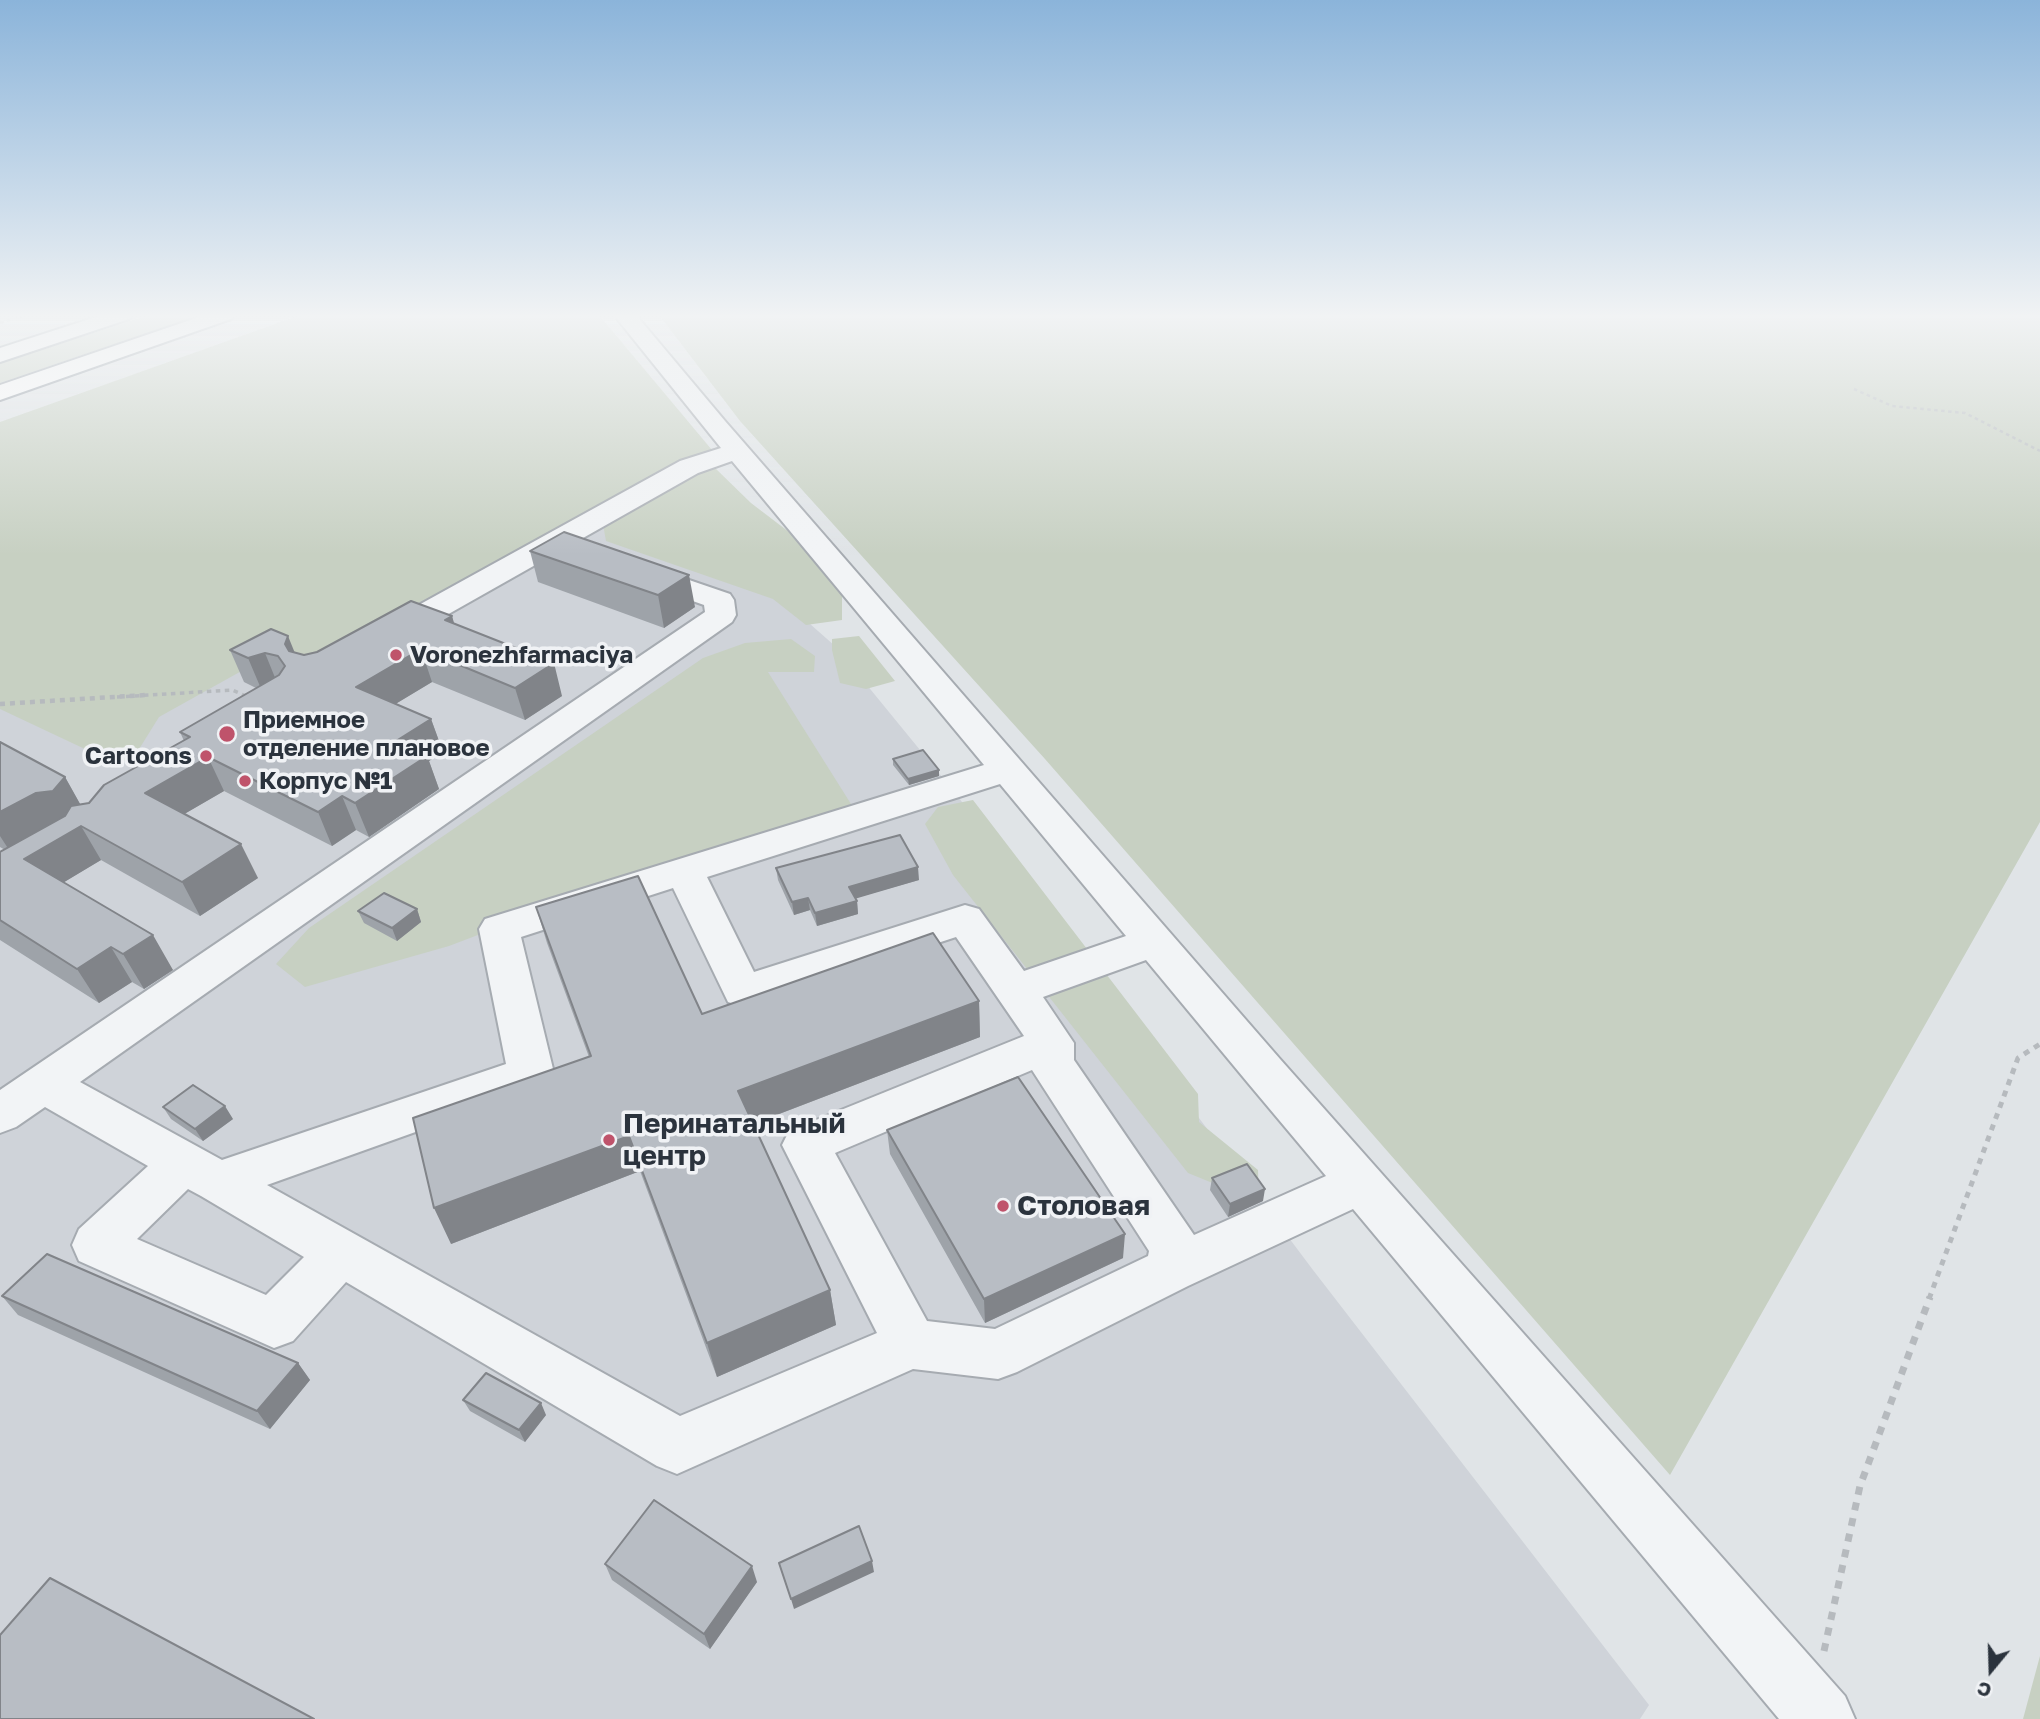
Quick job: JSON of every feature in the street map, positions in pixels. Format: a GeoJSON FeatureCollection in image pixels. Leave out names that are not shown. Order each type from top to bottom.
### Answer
{"type":"FeatureCollection","features":[{"type":"Feature","properties":{"kind":"street"},"geometry":{"type":"LineString","coordinates":[[691,395],[1817,1713]]}},
{"type":"Feature","properties":{"kind":"street"},"geometry":{"type":"LineString","coordinates":[[363,649],[689,467],[737,451]]}},
{"type":"Feature","properties":{"kind":"street"},"geometry":{"type":"LineString","coordinates":[[0,1114],[721,615],[719,600],[552,543]]}},
{"type":"Feature","properties":{"kind":"street"},"geometry":{"type":"LineString","coordinates":[[341,1253],[274,1324],[97,1245],[201,1172],[531,1073],[499,929],[1009,769]]}},
{"type":"Feature","properties":{"kind":"street"},"geometry":{"type":"LineString","coordinates":[[684,871],[743,991],[965,919],[1052,1042],[1051,1063],[1175,1248],[1170,1270]]}},
{"type":"Feature","properties":{"kind":"street"},"geometry":{"type":"LineString","coordinates":[[1015,990],[1155,941]]}},
{"type":"Feature","properties":{"kind":"street"},"geometry":{"type":"LineString","coordinates":[[911,1343],[806,1145],[1052,1042]]}},
{"type":"Feature","properties":{"kind":"street"},"geometry":{"type":"LineString","coordinates":[[44,1084],[677,1446],[911,1343],[998,1354],[1170,1270],[1362,1182]]}},
{"type":"Feature","properties":{"kind":"path"},"geometry":{"type":"LineString","coordinates":[[1868,395],[1892,406],[1965,413],[2040,451]]}},
{"type":"Feature","properties":{"kind":"path"},"geometry":{"type":"LineString","coordinates":[[0,704],[232,690],[256,701]]}},
{"type":"Feature","properties":{"kind":"path"},"geometry":{"type":"LineString","coordinates":[[1817,1713],[1860,1486],[2018,1058],[2040,1044]]}},
{"type":"Feature","properties":{"kind":"shaded area"},"geometry":{"type":"Polygon","coordinates":[[[165,395],[492,395],[801,616],[835,646],[956,794],[1313,1270],[1649,1705],[1640,1719],[0,1719],[0,457],[165,395]]]}},
{"type":"Feature","properties":{"kind":"green space"},"geometry":{"type":"Polygon","coordinates":[[[75,395],[666,395],[712,450],[307,663],[281,649],[159,717],[131,762],[104,758],[0,709],[0,422],[75,395]]]}},
{"type":"Feature","properties":{"kind":"green space"},"geometry":{"type":"Polygon","coordinates":[[[720,395],[2040,395],[2040,822],[1670,1475],[1045,759],[740,421],[720,395]]]}},
{"type":"Feature","properties":{"kind":"green space"},"geometry":{"type":"Polygon","coordinates":[[[713,466],[751,503],[793,535],[842,591],[842,620],[806,625],[773,599],[606,541],[603,524],[644,495],[713,466]]]}},
{"type":"Feature","properties":{"kind":"green space"},"geometry":{"type":"Polygon","coordinates":[[[859,636],[895,681],[866,689],[840,683],[832,639],[859,636]]]}},
{"type":"Feature","properties":{"kind":"green space"},"geometry":{"type":"Polygon","coordinates":[[[791,639],[815,656],[814,672],[768,672],[851,804],[809,820],[675,860],[449,946],[305,987],[276,964],[309,928],[703,658],[745,643],[791,639]]]}},
{"type":"Feature","properties":{"kind":"green space"},"geometry":{"type":"Polygon","coordinates":[[[973,800],[1198,1094],[1199,1122],[1258,1170],[1259,1202],[1188,1173],[953,875],[925,824],[938,807],[973,800]]]}},
{"type":"Feature","properties":{"kind":"green space"},"geometry":{"type":"Polygon","coordinates":[[[2040,1656],[2040,1719],[2023,1719],[2040,1656]]]}},
{"type":"Feature","properties":{"kind":"building"},"geometry":{"type":"Polygon","coordinates":[[[564,532],[689,575],[658,595],[530,551],[564,532]]]}},
{"type":"Feature","properties":{"kind":"building"},"geometry":{"type":"Polygon","coordinates":[[[411,601],[452,616],[445,620],[554,663],[515,688],[421,649],[356,687],[431,719],[396,741],[427,756],[355,803],[342,796],[318,812],[208,757],[145,793],[241,844],[182,882],[81,826],[24,859],[153,935],[123,954],[111,947],[77,969],[0,920],[0,852],[65,816],[71,806],[89,803],[104,785],[190,737],[180,732],[279,675],[285,666],[278,656],[265,653],[248,658],[230,650],[271,629],[288,636],[285,644],[289,651],[304,655],[317,652],[411,601]]]}},
{"type":"Feature","properties":{"kind":"building"},"geometry":{"type":"Polygon","coordinates":[[[0,742],[65,777],[53,791],[36,793],[0,812],[0,742]]]}},
{"type":"Feature","properties":{"kind":"building"},"geometry":{"type":"Polygon","coordinates":[[[923,750],[939,770],[908,779],[893,759],[923,750]]]}},
{"type":"Feature","properties":{"kind":"building"},"geometry":{"type":"Polygon","coordinates":[[[900,835],[918,867],[849,887],[857,901],[815,913],[808,898],[792,902],[776,868],[900,835]]]}},
{"type":"Feature","properties":{"kind":"building","name":"Перинатальный центр"},"geometry":{"type":"Polygon","coordinates":[[[638,876],[702,1014],[933,933],[979,1001],[738,1091],[830,1290],[707,1343],[629,1136],[434,1208],[413,1118],[591,1056],[536,907],[638,876]]]}},
{"type":"Feature","properties":{"kind":"building"},"geometry":{"type":"Polygon","coordinates":[[[384,893],[417,909],[392,928],[358,911],[384,893]]]}},
{"type":"Feature","properties":{"kind":"building","name":"Столовая"},"geometry":{"type":"Polygon","coordinates":[[[1018,1077],[1125,1234],[984,1299],[887,1130],[1018,1077]]]}},
{"type":"Feature","properties":{"kind":"building"},"geometry":{"type":"Polygon","coordinates":[[[193,1085],[225,1106],[195,1129],[163,1107],[193,1085]]]}},
{"type":"Feature","properties":{"kind":"building"},"geometry":{"type":"Polygon","coordinates":[[[1247,1164],[1265,1189],[1230,1204],[1212,1178],[1247,1164]]]}},
{"type":"Feature","properties":{"kind":"building"},"geometry":{"type":"Polygon","coordinates":[[[47,1254],[298,1363],[257,1411],[2,1296],[47,1254]]]}},
{"type":"Feature","properties":{"kind":"building"},"geometry":{"type":"Polygon","coordinates":[[[486,1373],[541,1403],[519,1430],[463,1400],[486,1373]]]}},
{"type":"Feature","properties":{"kind":"building"},"geometry":{"type":"Polygon","coordinates":[[[654,1500],[752,1566],[704,1634],[605,1564],[654,1500]]]}},
{"type":"Feature","properties":{"kind":"building"},"geometry":{"type":"Polygon","coordinates":[[[859,1526],[872,1561],[791,1599],[779,1563],[859,1526]]]}},
{"type":"Feature","properties":{"kind":"building"},"geometry":{"type":"Polygon","coordinates":[[[50,1578],[314,1719],[0,1719],[0,1635],[50,1578]]]}},
{"type":"Feature","properties":{"kind":"place","name":"Voronezhfarmaciya"},"geometry":{"type":"Point","coordinates":[396,655]}},
{"type":"Feature","properties":{"kind":"place","name":"Приемное отделение плановое"},"geometry":{"type":"Point","coordinates":[227,734]}},
{"type":"Feature","properties":{"kind":"place","name":"Cartoons"},"geometry":{"type":"Point","coordinates":[206,756]}},
{"type":"Feature","properties":{"kind":"place","name":"Корпус №1"},"geometry":{"type":"Point","coordinates":[245,781]}},
{"type":"Feature","properties":{"kind":"place","name":"Перинатальный центр"},"geometry":{"type":"Point","coordinates":[609,1140]}},
{"type":"Feature","properties":{"kind":"place","name":"Столовая"},"geometry":{"type":"Point","coordinates":[1003,1206]}}]}
